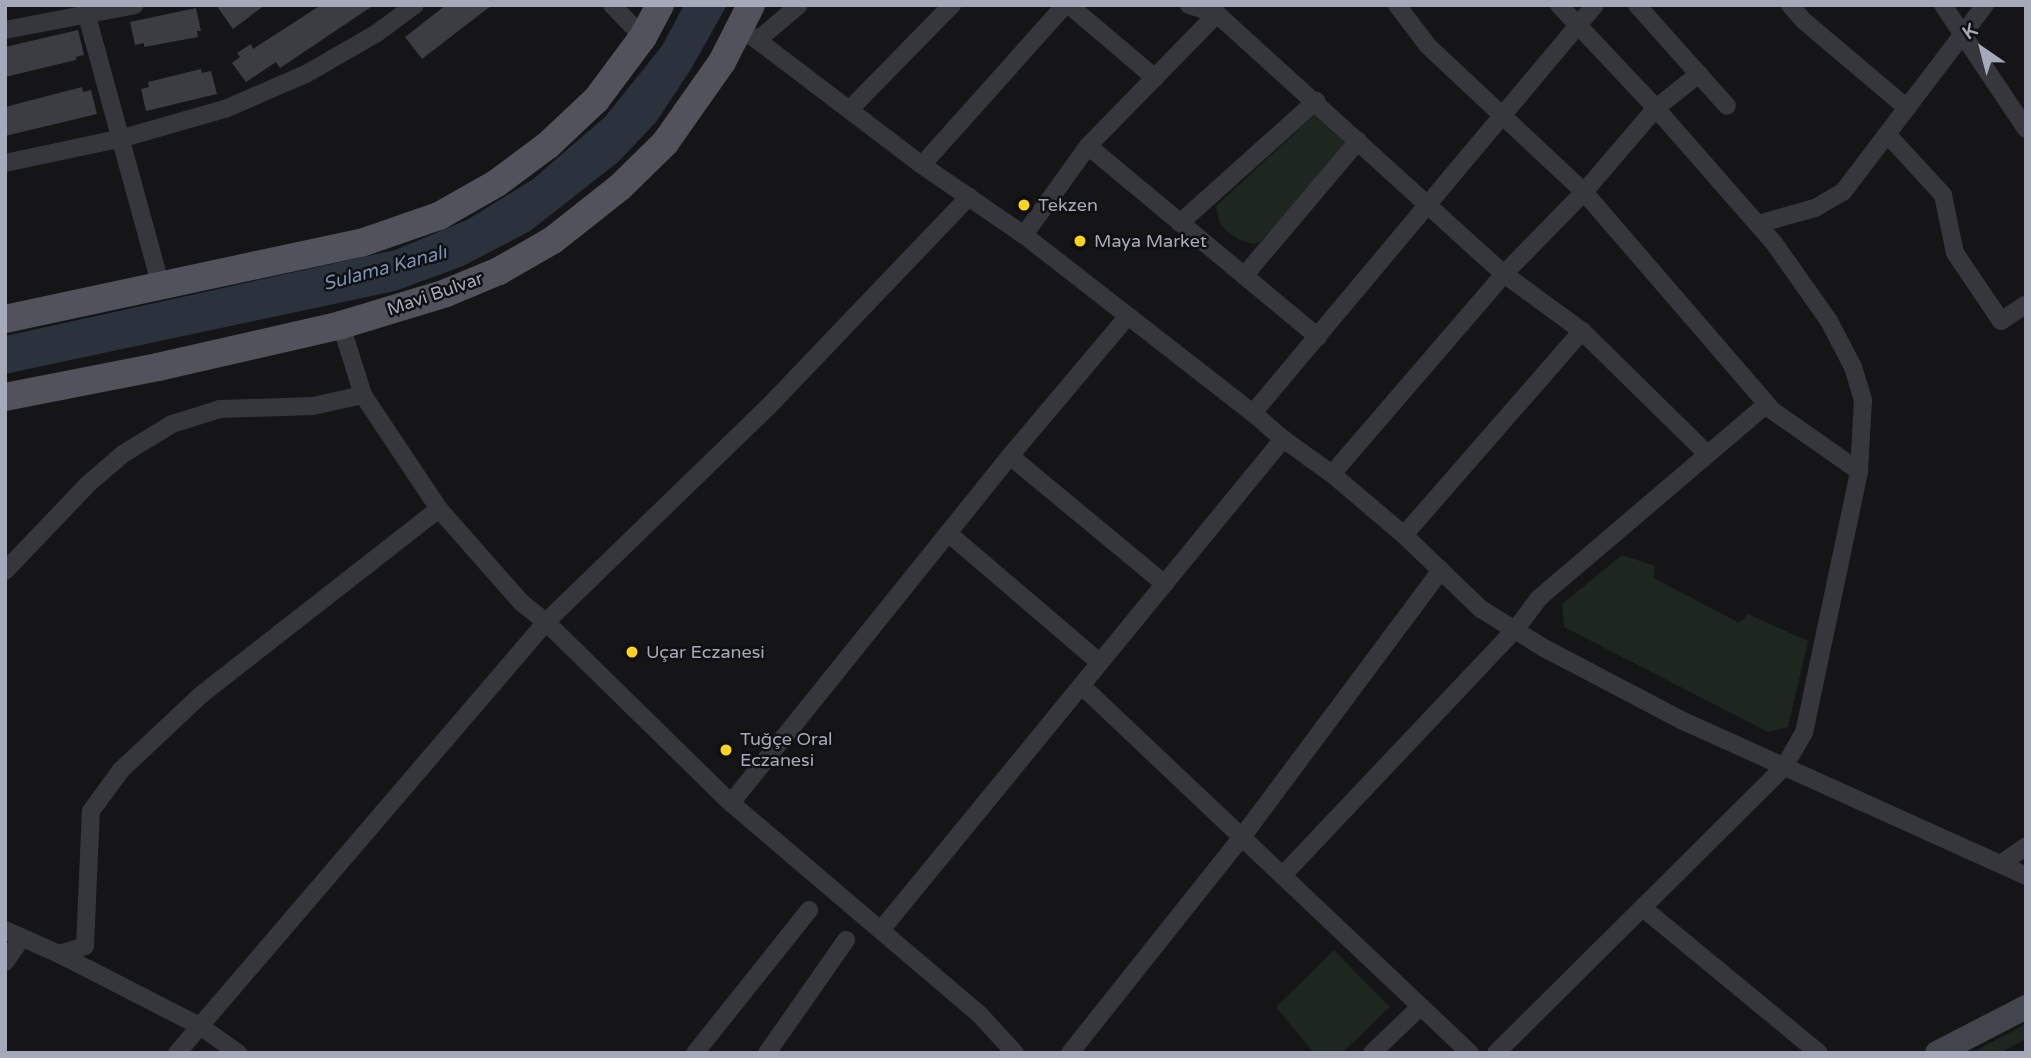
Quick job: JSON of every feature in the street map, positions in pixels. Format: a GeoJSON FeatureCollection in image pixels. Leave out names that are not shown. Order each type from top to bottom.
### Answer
{"type":"FeatureCollection","features":[{"type":"Feature","properties":{"kind":"main road"},"geometry":{"type":"LineString","coordinates":[[5,319],[361,243],[439,216],[497,183],[548,145],[596,100],[643,37],[660,5]]}},
{"type":"Feature","properties":{"kind":"main road","name":"Mavi Bulvar"},"geometry":{"type":"LineString","coordinates":[[5,397],[158,367],[341,326],[446,293],[499,271],[553,240],[620,187],[665,143],[750,24]]}},
{"type":"Feature","properties":{"kind":"main road"},"geometry":{"type":"LineString","coordinates":[[1937,1053],[2026,1007]]}},
{"type":"Feature","properties":{"kind":"street"},"geometry":{"type":"LineString","coordinates":[[5,30],[135,5]]}},
{"type":"Feature","properties":{"kind":"street"},"geometry":{"type":"LineString","coordinates":[[5,163],[123,138],[225,109],[306,74],[377,33],[415,5]]}},
{"type":"Feature","properties":{"kind":"street"},"geometry":{"type":"LineString","coordinates":[[612,5],[643,37]]}},
{"type":"Feature","properties":{"kind":"street"},"geometry":{"type":"LineString","coordinates":[[799,5],[750,24],[850,109],[922,165],[1024,235],[1283,439],[1332,474],[1404,536],[1481,609],[1681,720],[2026,876]]}},
{"type":"Feature","properties":{"kind":"street"},"geometry":{"type":"LineString","coordinates":[[850,109],[952,5]]}},
{"type":"Feature","properties":{"kind":"street"},"geometry":{"type":"LineString","coordinates":[[922,165],[1067,5],[1155,78]]}},
{"type":"Feature","properties":{"kind":"street"},"geometry":{"type":"LineString","coordinates":[[1397,5],[1428,46],[1584,192],[1767,404],[1859,471]]}},
{"type":"Feature","properties":{"kind":"street"},"geometry":{"type":"LineString","coordinates":[[1496,1053],[1784,767],[1804,733],[1859,471],[1863,400],[1853,367],[1829,321],[1758,224],[1656,108],[1559,5]]}},
{"type":"Feature","properties":{"kind":"street"},"geometry":{"type":"LineString","coordinates":[[1253,413],[1595,5]]}},
{"type":"Feature","properties":{"kind":"street"},"geometry":{"type":"LineString","coordinates":[[1637,5],[1727,106]]}},
{"type":"Feature","properties":{"kind":"street"},"geometry":{"type":"LineString","coordinates":[[1790,5],[1804,21],[1907,108]]}},
{"type":"Feature","properties":{"kind":"street"},"geometry":{"type":"LineString","coordinates":[[1943,5],[2026,129]]}},
{"type":"Feature","properties":{"kind":"street"},"geometry":{"type":"LineString","coordinates":[[1758,224],[1815,208],[1843,192],[1985,5]]}},
{"type":"Feature","properties":{"kind":"street"},"geometry":{"type":"LineString","coordinates":[[1192,6],[1217,14],[1504,274],[1582,331],[1707,454]]}},
{"type":"Feature","properties":{"kind":"street"},"geometry":{"type":"LineString","coordinates":[[1024,235],[1088,146],[1217,14]]}},
{"type":"Feature","properties":{"kind":"street"},"geometry":{"type":"LineString","coordinates":[[87,16],[123,138],[161,286]]}},
{"type":"Feature","properties":{"kind":"street"},"geometry":{"type":"LineString","coordinates":[[1332,474],[1504,274],[1584,192],[1656,108],[1699,74]]}},
{"type":"Feature","properties":{"kind":"street"},"geometry":{"type":"LineString","coordinates":[[1180,223],[1315,101]]}},
{"type":"Feature","properties":{"kind":"street"},"geometry":{"type":"LineString","coordinates":[[1888,134],[1943,195],[1955,253],[2001,321],[2026,304]]}},
{"type":"Feature","properties":{"kind":"street"},"geometry":{"type":"LineString","coordinates":[[1244,276],[1358,141]]}},
{"type":"Feature","properties":{"kind":"street"},"geometry":{"type":"LineString","coordinates":[[1088,146],[1318,337]]}},
{"type":"Feature","properties":{"kind":"street"},"geometry":{"type":"LineString","coordinates":[[177,1053],[546,622],[768,407],[969,197]]}},
{"type":"Feature","properties":{"kind":"street"},"geometry":{"type":"LineString","coordinates":[[731,803],[1010,456],[1127,317]]}},
{"type":"Feature","properties":{"kind":"street"},"geometry":{"type":"LineString","coordinates":[[341,326],[363,395],[439,509],[521,602],[546,622],[731,803],[980,1015],[1015,1053]]}},
{"type":"Feature","properties":{"kind":"street"},"geometry":{"type":"LineString","coordinates":[[1404,536],[1582,331]]}},
{"type":"Feature","properties":{"kind":"street"},"geometry":{"type":"LineString","coordinates":[[5,571],[88,484],[123,454],[172,425],[220,409],[313,406],[363,395]]}},
{"type":"Feature","properties":{"kind":"street"},"geometry":{"type":"LineString","coordinates":[[1283,875],[1515,630],[1539,598],[1767,404]]}},
{"type":"Feature","properties":{"kind":"street"},"geometry":{"type":"LineString","coordinates":[[881,930],[1283,439]]}},
{"type":"Feature","properties":{"kind":"street"},"geometry":{"type":"LineString","coordinates":[[1010,456],[1165,584]]}},
{"type":"Feature","properties":{"kind":"street"},"geometry":{"type":"LineString","coordinates":[[58,954],[85,946],[91,811],[121,770],[202,695],[439,509]]}},
{"type":"Feature","properties":{"kind":"street"},"geometry":{"type":"LineString","coordinates":[[948,533],[1100,663]]}},
{"type":"Feature","properties":{"kind":"street"},"geometry":{"type":"LineString","coordinates":[[1070,1053],[1242,837],[1441,570]]}},
{"type":"Feature","properties":{"kind":"street"},"geometry":{"type":"LineString","coordinates":[[1082,686],[1470,1053]]}},
{"type":"Feature","properties":{"kind":"street"},"geometry":{"type":"LineString","coordinates":[[2002,863],[2026,846]]}},
{"type":"Feature","properties":{"kind":"street"},"geometry":{"type":"LineString","coordinates":[[1643,908],[1819,1053]]}},
{"type":"Feature","properties":{"kind":"street"},"geometry":{"type":"LineString","coordinates":[[698,1052],[809,910]]}},
{"type":"Feature","properties":{"kind":"street"},"geometry":{"type":"LineString","coordinates":[[5,930],[200,1026],[238,1053]]}},
{"type":"Feature","properties":{"kind":"street"},"geometry":{"type":"LineString","coordinates":[[5,962],[22,938]]}},
{"type":"Feature","properties":{"kind":"street"},"geometry":{"type":"LineString","coordinates":[[767,1053],[846,940]]}},
{"type":"Feature","properties":{"kind":"street"},"geometry":{"type":"LineString","coordinates":[[1372,1053],[1420,1007]]}},
{"type":"Feature","properties":{"kind":"shaded area"},"geometry":{"type":"Polygon","coordinates":[[[1321,109],[1354,138],[1260,242],[1253,244],[1240,240],[1226,231],[1219,221],[1216,206],[1321,109]]]}},
{"type":"Feature","properties":{"kind":"shaded area"},"geometry":{"type":"Polygon","coordinates":[[[1622,555],[1655,566],[1654,578],[1739,623],[1748,614],[1808,641],[1788,727],[1768,732],[1564,627],[1562,604],[1622,555]]]}},
{"type":"Feature","properties":{"kind":"shaded area"},"geometry":{"type":"Polygon","coordinates":[[[1334,950],[1390,1007],[1342,1053],[1314,1053],[1276,1007],[1334,950]]]}},
{"type":"Feature","properties":{"kind":"shaded area"},"geometry":{"type":"Polygon","coordinates":[[[2026,1024],[2026,1039],[2000,1053],[1971,1053],[2026,1024]]]}},
{"type":"Feature","properties":{"kind":"water","name":"Sulama Kanalı"},"geometry":{"type":"Polygon","coordinates":[[[684,5],[727,5],[691,69],[656,122],[618,162],[530,231],[463,266],[395,291],[5,374],[5,336],[395,250],[467,220],[532,180],[605,117],[662,46],[684,5]]]}},
{"type":"Feature","properties":{"kind":"building"},"geometry":{"type":"Polygon","coordinates":[[[216,5],[265,5],[233,29],[216,5]]]}},
{"type":"Feature","properties":{"kind":"building"},"geometry":{"type":"Polygon","coordinates":[[[321,5],[374,5],[280,68],[276,62],[246,82],[232,63],[240,57],[237,53],[251,44],[253,49],[321,5]]]}},
{"type":"Feature","properties":{"kind":"building"},"geometry":{"type":"Polygon","coordinates":[[[446,5],[492,5],[422,59],[405,37],[446,5]]]}},
{"type":"Feature","properties":{"kind":"building"},"geometry":{"type":"Polygon","coordinates":[[[196,8],[201,31],[197,31],[198,37],[144,47],[144,43],[135,45],[130,22],[196,8]]]}},
{"type":"Feature","properties":{"kind":"building"},"geometry":{"type":"Polygon","coordinates":[[[78,30],[84,55],[76,57],[76,60],[5,77],[5,47],[78,30]]]}},
{"type":"Feature","properties":{"kind":"building"},"geometry":{"type":"Polygon","coordinates":[[[201,69],[202,73],[211,71],[217,94],[146,111],[141,89],[149,87],[148,82],[201,69]]]}},
{"type":"Feature","properties":{"kind":"building"},"geometry":{"type":"Polygon","coordinates":[[[82,87],[83,92],[91,90],[97,114],[5,136],[5,107],[82,87]]]}},
{"type":"Feature","properties":{"kind":"place","name":"Tekzen"},"geometry":{"type":"Point","coordinates":[1024,205]}},
{"type":"Feature","properties":{"kind":"place","name":"Maya Market"},"geometry":{"type":"Point","coordinates":[1080,241]}},
{"type":"Feature","properties":{"kind":"place","name":"Uçar Eczanesi"},"geometry":{"type":"Point","coordinates":[632,652]}},
{"type":"Feature","properties":{"kind":"place","name":"Tuğçe Oral Eczanesi"},"geometry":{"type":"Point","coordinates":[726,750]}}]}
